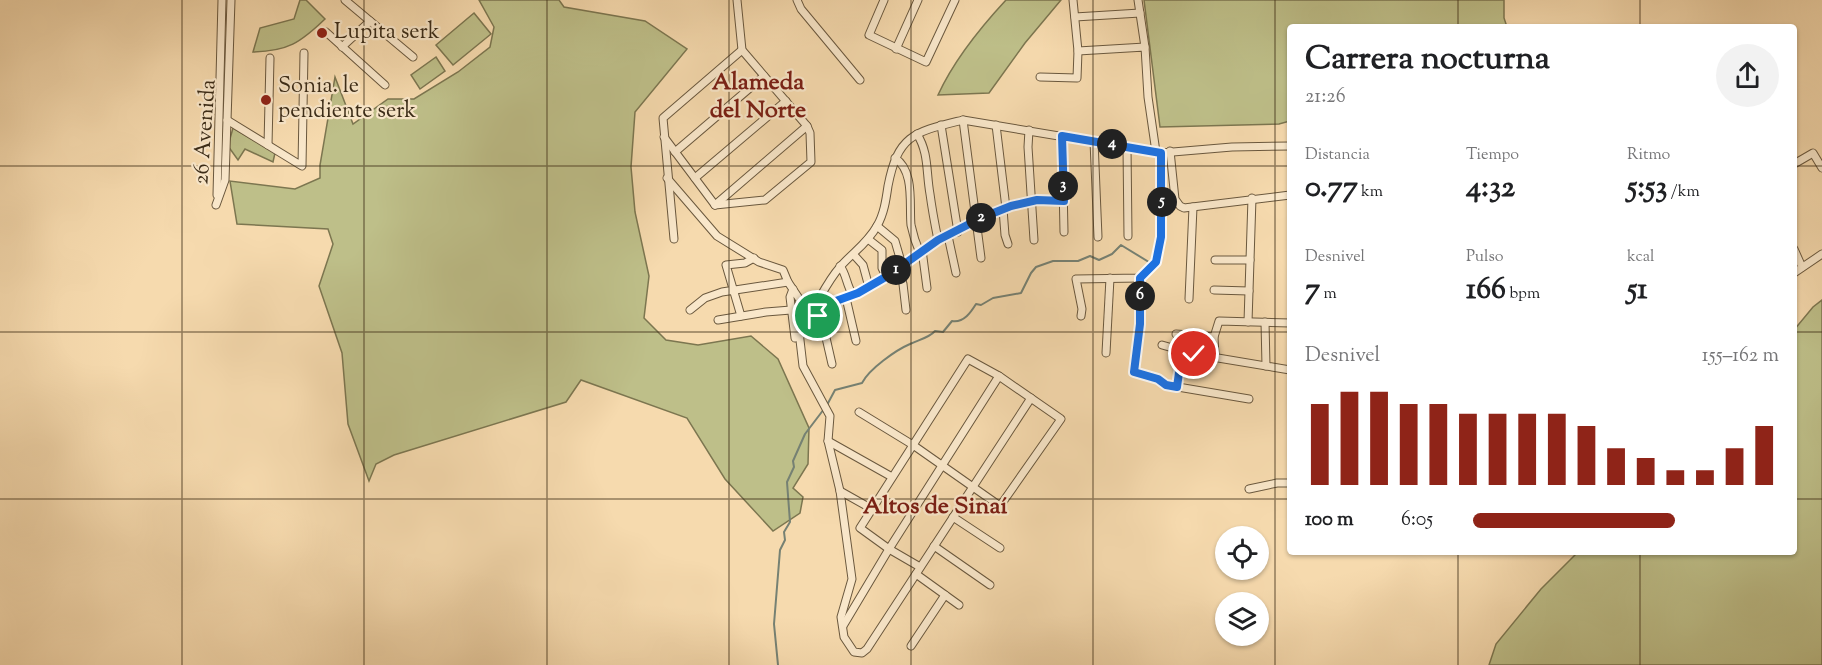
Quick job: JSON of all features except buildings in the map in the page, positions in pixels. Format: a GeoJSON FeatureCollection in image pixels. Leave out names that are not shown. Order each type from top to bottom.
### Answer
{"type":"FeatureCollection","features":[{"type":"Feature","properties":{"kind":"street","name":"26 Avenida"},"geometry":{"type":"LineString","coordinates":[[222,0],[216,205],[225,180],[231,0]]}},
{"type":"Feature","properties":{"kind":"street"},"geometry":{"type":"LineString","coordinates":[[345,0],[413,57]]}},
{"type":"Feature","properties":{"kind":"street"},"geometry":{"type":"LineString","coordinates":[[716,205],[765,200],[811,162],[810,133],[807,126],[742,50],[738,0]]}},
{"type":"Feature","properties":{"kind":"street"},"geometry":{"type":"LineString","coordinates":[[797,0],[801,9],[860,80]]}},
{"type":"Feature","properties":{"kind":"street"},"geometry":{"type":"LineString","coordinates":[[884,0],[869,35],[926,62],[956,0]]}},
{"type":"Feature","properties":{"kind":"street"},"geometry":{"type":"LineString","coordinates":[[896,49],[918,0]]}},
{"type":"Feature","properties":{"kind":"street"},"geometry":{"type":"LineString","coordinates":[[1040,77],[1077,78],[1078,51],[1073,0]]}},
{"type":"Feature","properties":{"kind":"street"},"geometry":{"type":"LineString","coordinates":[[1081,316],[1082,309],[1076,279],[1140,278],[1156,262],[1161,237],[1159,152],[1148,97],[1145,47],[1138,0]]}},
{"type":"Feature","properties":{"kind":"street"},"geometry":{"type":"LineString","coordinates":[[1075,17],[1140,13]]}},
{"type":"Feature","properties":{"kind":"street"},"geometry":{"type":"LineString","coordinates":[[342,47],[370,21]]}},
{"type":"Feature","properties":{"kind":"street"},"geometry":{"type":"LineString","coordinates":[[326,32],[386,85]]}},
{"type":"Feature","properties":{"kind":"street"},"geometry":{"type":"LineString","coordinates":[[1078,51],[1145,47]]}},
{"type":"Feature","properties":{"kind":"street"},"geometry":{"type":"LineString","coordinates":[[674,239],[663,118],[742,50]]}},
{"type":"Feature","properties":{"kind":"street"},"geometry":{"type":"LineString","coordinates":[[227,120],[302,166],[304,53]]}},
{"type":"Feature","properties":{"kind":"street"},"geometry":{"type":"LineString","coordinates":[[268,145],[270,58]]}},
{"type":"Feature","properties":{"kind":"street"},"geometry":{"type":"LineString","coordinates":[[675,152],[764,76]]}},
{"type":"Feature","properties":{"kind":"street"},"geometry":{"type":"LineString","coordinates":[[695,178],[786,101]]}},
{"type":"Feature","properties":{"kind":"street"},"geometry":{"type":"LineString","coordinates":[[963,120],[981,258]]}},
{"type":"Feature","properties":{"kind":"street"},"geometry":{"type":"LineString","coordinates":[[815,306],[840,266],[854,255],[878,226],[884,212],[895,158],[906,141],[941,125],[963,120],[1159,152],[1287,146]]}},
{"type":"Feature","properties":{"kind":"street"},"geometry":{"type":"LineString","coordinates":[[941,125],[946,143],[958,232]]}},
{"type":"Feature","properties":{"kind":"street"},"geometry":{"type":"LineString","coordinates":[[996,125],[1008,244]]}},
{"type":"Feature","properties":{"kind":"street"},"geometry":{"type":"LineString","coordinates":[[716,205],[807,126]]}},
{"type":"Feature","properties":{"kind":"street"},"geometry":{"type":"LineString","coordinates":[[1029,130],[1030,202],[1034,240]]}},
{"type":"Feature","properties":{"kind":"street"},"geometry":{"type":"LineString","coordinates":[[917,134],[927,157],[929,191],[938,240]]}},
{"type":"Feature","properties":{"kind":"street"},"geometry":{"type":"LineString","coordinates":[[1062,136],[1064,232]]}},
{"type":"Feature","properties":{"kind":"street"},"geometry":{"type":"LineString","coordinates":[[664,137],[716,205]]}},
{"type":"Feature","properties":{"kind":"street"},"geometry":{"type":"LineString","coordinates":[[1094,141],[1098,237]]}},
{"type":"Feature","properties":{"kind":"street"},"geometry":{"type":"LineString","coordinates":[[1127,147],[1128,236]]}},
{"type":"Feature","properties":{"kind":"street"},"geometry":{"type":"LineString","coordinates":[[1170,151],[1176,203],[1184,208],[1287,195]]}},
{"type":"Feature","properties":{"kind":"street"},"geometry":{"type":"LineString","coordinates":[[1797,162],[1813,153],[1822,168]]}},
{"type":"Feature","properties":{"kind":"street"},"geometry":{"type":"LineString","coordinates":[[895,158],[901,162],[905,171],[912,228],[921,252],[927,288]]}},
{"type":"Feature","properties":{"kind":"street"},"geometry":{"type":"LineString","coordinates":[[667,178],[712,232],[754,258],[783,270],[800,300],[798,323],[803,366],[830,416],[828,441],[840,492],[852,579],[841,617],[844,637],[854,652],[867,649],[1030,398]]}},
{"type":"Feature","properties":{"kind":"street"},"geometry":{"type":"LineString","coordinates":[[1248,322],[1252,198]]}},
{"type":"Feature","properties":{"kind":"street"},"geometry":{"type":"LineString","coordinates":[[815,306],[822,306],[850,296],[869,286],[938,240],[958,232],[977,220],[1030,202],[1064,201]]}},
{"type":"Feature","properties":{"kind":"street"},"geometry":{"type":"LineString","coordinates":[[1190,299],[1193,207]]}},
{"type":"Feature","properties":{"kind":"street"},"geometry":{"type":"LineString","coordinates":[[878,226],[895,241],[906,310]]}},
{"type":"Feature","properties":{"kind":"street"},"geometry":{"type":"LineString","coordinates":[[948,236],[956,273]]}},
{"type":"Feature","properties":{"kind":"street"},"geometry":{"type":"LineString","coordinates":[[868,239],[882,250],[882,268],[886,276]]}},
{"type":"Feature","properties":{"kind":"street"},"geometry":{"type":"LineString","coordinates":[[1797,271],[1822,254]]}},
{"type":"Feature","properties":{"kind":"street"},"geometry":{"type":"LineString","coordinates":[[854,255],[862,265],[869,286]]}},
{"type":"Feature","properties":{"kind":"street"},"geometry":{"type":"LineString","coordinates":[[1797,256],[1802,267]]}},
{"type":"Feature","properties":{"kind":"street"},"geometry":{"type":"LineString","coordinates":[[741,316],[726,265],[745,263],[754,258]]}},
{"type":"Feature","properties":{"kind":"street"},"geometry":{"type":"LineString","coordinates":[[1215,260],[1250,260]]}},
{"type":"Feature","properties":{"kind":"street"},"geometry":{"type":"LineString","coordinates":[[840,266],[845,274],[850,296],[856,341]]}},
{"type":"Feature","properties":{"kind":"street"},"geometry":{"type":"LineString","coordinates":[[1106,353],[1110,278]]}},
{"type":"Feature","properties":{"kind":"street"},"geometry":{"type":"LineString","coordinates":[[1140,278],[1140,324],[1134,372],[1158,379],[1166,385],[1248,399]]}},
{"type":"Feature","properties":{"kind":"street"},"geometry":{"type":"LineString","coordinates":[[690,310],[705,298],[722,292],[788,282]]}},
{"type":"Feature","properties":{"kind":"street"},"geometry":{"type":"LineString","coordinates":[[1214,290],[1249,291]]}},
{"type":"Feature","properties":{"kind":"street"},"geometry":{"type":"LineString","coordinates":[[795,293],[790,297],[791,310],[795,338],[800,336]]}},
{"type":"Feature","properties":{"kind":"street"},"geometry":{"type":"LineString","coordinates":[[815,306],[824,329],[832,364]]}},
{"type":"Feature","properties":{"kind":"street"},"geometry":{"type":"LineString","coordinates":[[718,321],[791,310]]}},
{"type":"Feature","properties":{"kind":"street"},"geometry":{"type":"LineString","coordinates":[[1215,356],[1214,338],[1219,321],[1287,322]]}},
{"type":"Feature","properties":{"kind":"street"},"geometry":{"type":"LineString","coordinates":[[1265,322],[1266,366]]}},
{"type":"Feature","properties":{"kind":"street"},"geometry":{"type":"LineString","coordinates":[[1176,334],[1214,338]]}},
{"type":"Feature","properties":{"kind":"street"},"geometry":{"type":"LineString","coordinates":[[1162,345],[1182,351],[1287,370]]}},
{"type":"Feature","properties":{"kind":"street"},"geometry":{"type":"LineString","coordinates":[[1177,387],[1182,351]]}},
{"type":"Feature","properties":{"kind":"street"},"geometry":{"type":"LineString","coordinates":[[858,412],[913,445],[1000,506],[1061,419],[999,376],[968,359],[913,445],[892,477],[860,528],[889,549],[920,567]]}},
{"type":"Feature","properties":{"kind":"street"},"geometry":{"type":"LineString","coordinates":[[843,626],[999,376]]}},
{"type":"Feature","properties":{"kind":"street"},"geometry":{"type":"LineString","coordinates":[[828,441],[892,477]]}},
{"type":"Feature","properties":{"kind":"street"},"geometry":{"type":"LineString","coordinates":[[1249,489],[1287,483]]}},
{"type":"Feature","properties":{"kind":"street"},"geometry":{"type":"LineString","coordinates":[[840,492],[872,509]]}},
{"type":"Feature","properties":{"kind":"street"},"geometry":{"type":"LineString","coordinates":[[953,517],[1000,548]]}},
{"type":"Feature","properties":{"kind":"street"},"geometry":{"type":"LineString","coordinates":[[934,546],[990,585]]}},
{"type":"Feature","properties":{"kind":"street"},"geometry":{"type":"LineString","coordinates":[[916,574],[959,605]]}},
{"type":"Feature","properties":{"kind":"street"},"geometry":{"type":"LineString","coordinates":[[911,646],[945,595]]}},
{"type":"Feature","properties":{"kind":"green space"},"geometry":{"type":"Polygon","coordinates":[[[300,0],[306,0],[325,19],[293,44],[276,50],[253,52],[260,28],[294,19],[300,0]]]}},
{"type":"Feature","properties":{"kind":"green space"},"geometry":{"type":"Polygon","coordinates":[[[479,0],[559,0],[564,7],[645,21],[687,49],[635,112],[631,167],[635,212],[649,276],[644,318],[666,340],[698,345],[751,336],[778,359],[809,428],[808,464],[793,488],[803,497],[800,513],[773,531],[725,479],[687,418],[581,380],[566,402],[394,455],[376,464],[369,481],[348,424],[342,353],[319,286],[333,244],[328,229],[237,224],[230,181],[295,189],[320,178],[320,165],[335,77],[353,124],[388,99],[414,99],[458,72],[490,47],[494,27],[479,0]]]}},
{"type":"Feature","properties":{"kind":"green space"},"geometry":{"type":"Polygon","coordinates":[[[1006,0],[1061,0],[1025,43],[989,93],[938,95],[968,45],[1006,0]]]}},
{"type":"Feature","properties":{"kind":"green space"},"geometry":{"type":"Polygon","coordinates":[[[1144,0],[1504,0],[1506,24],[1287,24],[1287,122],[1279,124],[1160,127],[1144,0]]]}},
{"type":"Feature","properties":{"kind":"green space"},"geometry":{"type":"Polygon","coordinates":[[[474,13],[491,34],[453,65],[436,45],[474,13]]]}},
{"type":"Feature","properties":{"kind":"green space"},"geometry":{"type":"Polygon","coordinates":[[[436,57],[445,71],[420,89],[411,75],[436,57]]]}},
{"type":"Feature","properties":{"kind":"green space"},"geometry":{"type":"Polygon","coordinates":[[[233,128],[275,153],[273,162],[245,149],[238,160],[228,146],[233,128]]]}},
{"type":"Feature","properties":{"kind":"green space"},"geometry":{"type":"Polygon","coordinates":[[[1822,300],[1822,665],[1489,665],[1496,644],[1541,589],[1575,555],[1797,555],[1797,326],[1822,300]]]}},
{"type":"Feature","properties":{"kind":"waterway"},"geometry":{"type":"LineString","coordinates":[[827,405],[835,390],[862,383],[870,372],[891,355],[935,331],[943,332],[952,321],[967,316],[976,304],[981,305],[993,298],[1021,293],[1036,267],[1053,261],[1078,261],[1090,256],[1099,260],[1112,254],[1121,245],[1157,267]]}},
{"type":"Feature","properties":{"kind":"waterway"},"geometry":{"type":"LineString","coordinates":[[778,665],[774,624],[780,550],[785,540],[784,532],[790,522],[787,482],[805,434],[824,409]]}},
{"type":"Feature","properties":{"kind":"place","name":"Lupita serk"},"geometry":{"type":"Point","coordinates":[322,33]}},
{"type":"Feature","properties":{"kind":"place","name":"Sonia. le pendiente serk"},"geometry":{"type":"Point","coordinates":[266,100]}},
{"type":"Feature","properties":{"kind":"district","name":"Alameda del Norte"},"geometry":{"type":"Point","coordinates":[758,97]}},
{"type":"Feature","properties":{"kind":"district","name":"Altos de Sinaí"},"geometry":{"type":"Point","coordinates":[935,507]}},
{"type":"Feature","properties":{"kind":"route"},"geometry":{"type":"LineString","coordinates":[[818,316],[815,306],[822,306],[858,293],[889,275],[938,240],[958,232],[981,218],[1011,206],[1037,200],[1064,201],[1062,136],[1161,153],[1161,237],[1156,262],[1140,278],[1140,324],[1134,372],[1177,387],[1182,351],[1194,354]]}}]}
